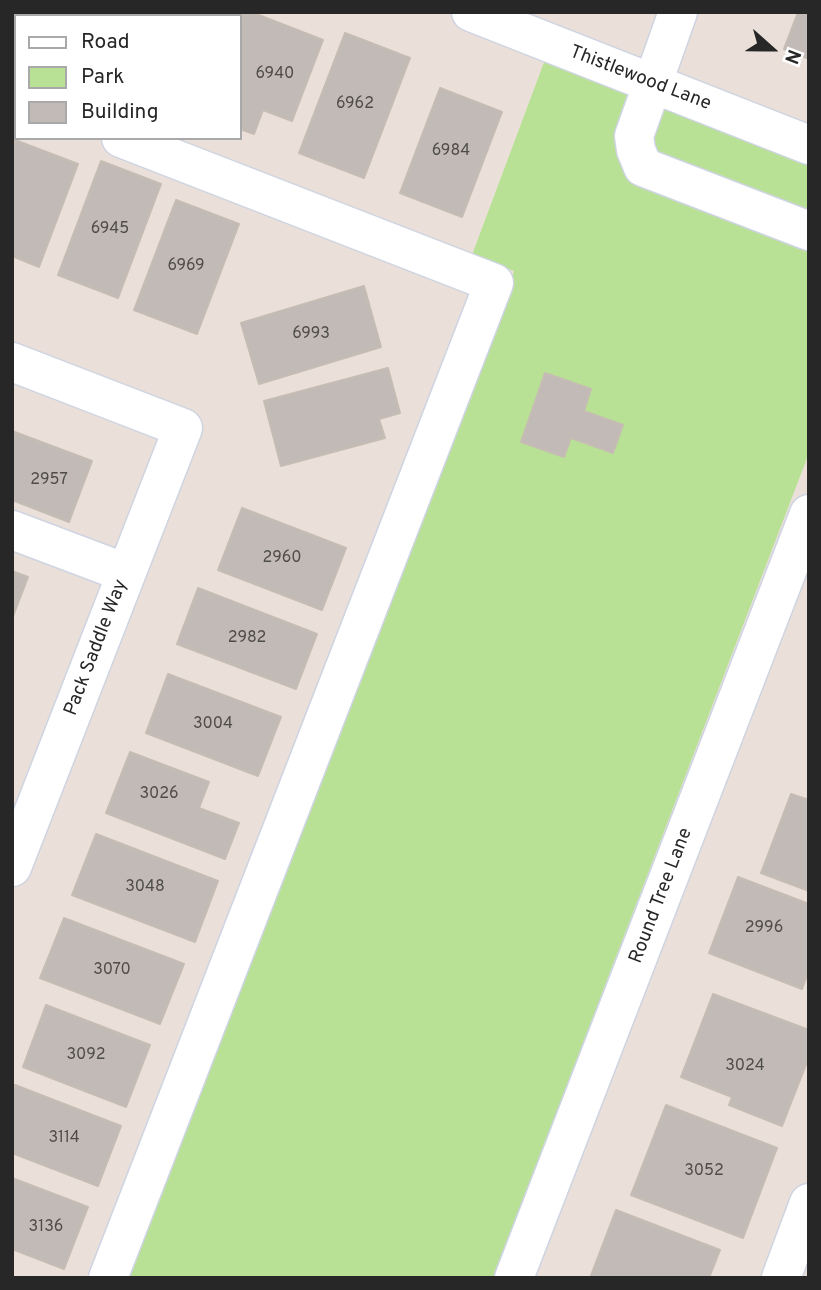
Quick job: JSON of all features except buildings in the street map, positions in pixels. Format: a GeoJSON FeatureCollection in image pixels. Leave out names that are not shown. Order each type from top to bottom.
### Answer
{"type":"FeatureCollection","features":[{"type":"Feature","properties":{"kind":"street","name":"Thistlewood Lane"},"geometry":{"type":"LineString","coordinates":[[471,12],[809,145]]}},
{"type":"Feature","properties":{"kind":"street"},"geometry":{"type":"LineString","coordinates":[[678,12],[634,136],[643,167],[809,231]]}},
{"type":"Feature","properties":{"kind":"street"},"geometry":{"type":"LineString","coordinates":[[108,1278],[494,283],[126,140]]}},
{"type":"Feature","properties":{"kind":"street","name":"Pack Saddle Way"},"geometry":{"type":"LineString","coordinates":[[12,362],[183,428],[12,867]]}},
{"type":"Feature","properties":{"kind":"street","name":"Round Tree Lane"},"geometry":{"type":"LineString","coordinates":[[514,1278],[809,514]]}},
{"type":"Feature","properties":{"kind":"street"},"geometry":{"type":"LineString","coordinates":[[12,530],[126,573]]}},
{"type":"Feature","properties":{"kind":"street"},"geometry":{"type":"LineString","coordinates":[[781,1278],[809,1203]]}},
{"type":"Feature","properties":{"kind":"green space"},"geometry":{"type":"Polygon","coordinates":[[[546,57],[809,163],[809,453],[493,1278],[123,1278],[514,271],[472,255],[546,57]]]}}]}
